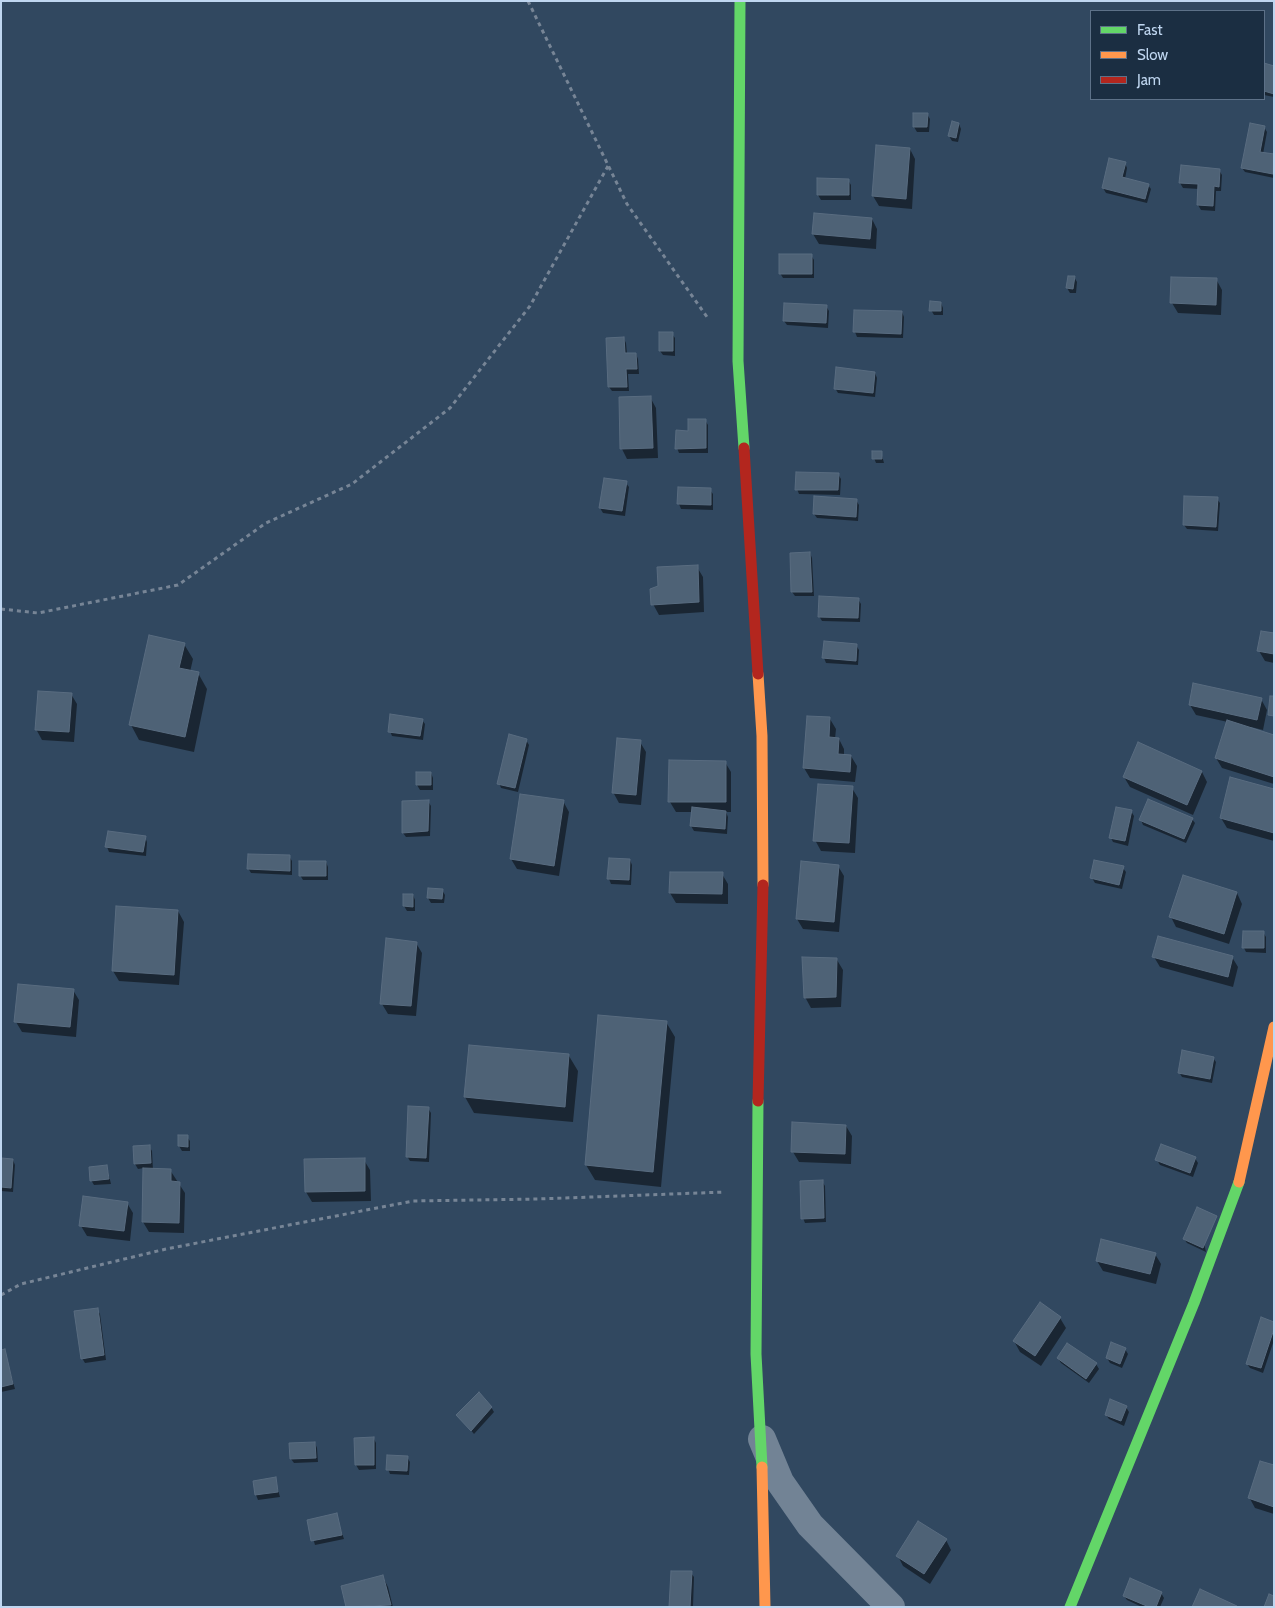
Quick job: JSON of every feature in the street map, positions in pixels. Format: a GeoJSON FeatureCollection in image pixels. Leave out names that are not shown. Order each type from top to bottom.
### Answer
{"type":"FeatureCollection","features":[{"type":"Feature","properties":{"kind":"street"},"geometry":{"type":"LineString","coordinates":[[740,1],[738,361],[762,736],[763,929],[756,1190],[756,1354],[762,1439],[765,1607]]}},
{"type":"Feature","properties":{"kind":"street"},"geometry":{"type":"LineString","coordinates":[[1070,1607],[1194,1303],[1240,1179],[1274,1027]]}},
{"type":"Feature","properties":{"kind":"street"},"geometry":{"type":"LineString","coordinates":[[762,1439],[780,1482],[810,1525],[891,1607]]}},
{"type":"Feature","properties":{"kind":"path"},"geometry":{"type":"LineString","coordinates":[[528,1],[627,204],[711,322]]}},
{"type":"Feature","properties":{"kind":"path"},"geometry":{"type":"LineString","coordinates":[[1,609],[38,613],[178,585],[266,523],[352,484],[450,408],[530,306],[608,166]]}},
{"type":"Feature","properties":{"kind":"path"},"geometry":{"type":"LineString","coordinates":[[1,1295],[21,1284],[166,1249],[413,1201],[538,1199],[756,1190]]}},
{"type":"Feature","properties":{"kind":"building"},"geometry":{"type":"Polygon","coordinates":[[[1265,63],[1274,66],[1274,94],[1265,91],[1265,63]]]}},
{"type":"Feature","properties":{"kind":"building"},"geometry":{"type":"Polygon","coordinates":[[[913,113],[928,113],[927,127],[913,127],[913,113]]]}},
{"type":"Feature","properties":{"kind":"building"},"geometry":{"type":"Polygon","coordinates":[[[952,121],[959,123],[956,138],[948,136],[952,121]]]}},
{"type":"Feature","properties":{"kind":"building"},"geometry":{"type":"Polygon","coordinates":[[[1250,123],[1265,126],[1260,152],[1274,154],[1273,174],[1241,168],[1250,123]]]}},
{"type":"Feature","properties":{"kind":"building"},"geometry":{"type":"Polygon","coordinates":[[[876,145],[910,148],[906,199],[872,196],[876,145]]]}},
{"type":"Feature","properties":{"kind":"building"},"geometry":{"type":"Polygon","coordinates":[[[1109,158],[1126,162],[1122,177],[1149,184],[1145,199],[1102,188],[1109,158]]]}},
{"type":"Feature","properties":{"kind":"building"},"geometry":{"type":"Polygon","coordinates":[[[1181,165],[1220,169],[1219,187],[1214,186],[1213,206],[1197,205],[1198,184],[1179,183],[1181,165]]]}},
{"type":"Feature","properties":{"kind":"building"},"geometry":{"type":"Polygon","coordinates":[[[817,178],[849,179],[849,195],[817,195],[817,178]]]}},
{"type":"Feature","properties":{"kind":"building"},"geometry":{"type":"Polygon","coordinates":[[[814,213],[872,218],[870,239],[812,234],[814,213]]]}},
{"type":"Feature","properties":{"kind":"building"},"geometry":{"type":"Polygon","coordinates":[[[779,254],[812,254],[812,274],[779,274],[779,254]]]}},
{"type":"Feature","properties":{"kind":"building"},"geometry":{"type":"Polygon","coordinates":[[[1068,276],[1075,276],[1073,289],[1066,288],[1068,276]]]}},
{"type":"Feature","properties":{"kind":"building"},"geometry":{"type":"Polygon","coordinates":[[[1171,277],[1217,278],[1216,305],[1170,303],[1171,277]]]}},
{"type":"Feature","properties":{"kind":"building"},"geometry":{"type":"Polygon","coordinates":[[[930,301],[941,302],[941,311],[929,311],[930,301]]]}},
{"type":"Feature","properties":{"kind":"building"},"geometry":{"type":"Polygon","coordinates":[[[784,303],[827,305],[826,323],[783,321],[784,303]]]}},
{"type":"Feature","properties":{"kind":"building"},"geometry":{"type":"Polygon","coordinates":[[[854,310],[902,311],[901,334],[853,332],[854,310]]]}},
{"type":"Feature","properties":{"kind":"building"},"geometry":{"type":"Polygon","coordinates":[[[659,332],[673,332],[673,351],[659,351],[659,332]]]}},
{"type":"Feature","properties":{"kind":"building"},"geometry":{"type":"Polygon","coordinates":[[[624,337],[625,353],[636,353],[637,369],[626,369],[627,387],[608,387],[606,338],[624,337]]]}},
{"type":"Feature","properties":{"kind":"building"},"geometry":{"type":"Polygon","coordinates":[[[836,367],[875,372],[873,393],[834,389],[836,367]]]}},
{"type":"Feature","properties":{"kind":"building"},"geometry":{"type":"Polygon","coordinates":[[[651,396],[653,448],[620,449],[619,397],[651,396]]]}},
{"type":"Feature","properties":{"kind":"building"},"geometry":{"type":"Polygon","coordinates":[[[688,419],[706,419],[706,448],[675,449],[676,430],[688,431],[688,419]]]}},
{"type":"Feature","properties":{"kind":"building"},"geometry":{"type":"Polygon","coordinates":[[[872,451],[882,451],[882,459],[872,459],[872,451]]]}},
{"type":"Feature","properties":{"kind":"building"},"geometry":{"type":"Polygon","coordinates":[[[796,472],[839,473],[838,490],[795,490],[796,472]]]}},
{"type":"Feature","properties":{"kind":"building"},"geometry":{"type":"Polygon","coordinates":[[[604,478],[627,481],[622,511],[599,508],[604,478]]]}},
{"type":"Feature","properties":{"kind":"building"},"geometry":{"type":"Polygon","coordinates":[[[678,487],[711,488],[711,505],[677,504],[678,487]]]}},
{"type":"Feature","properties":{"kind":"building"},"geometry":{"type":"Polygon","coordinates":[[[814,496],[857,499],[856,517],[813,514],[814,496]]]}},
{"type":"Feature","properties":{"kind":"building"},"geometry":{"type":"Polygon","coordinates":[[[1184,496],[1218,497],[1216,527],[1183,525],[1184,496]]]}},
{"type":"Feature","properties":{"kind":"building"},"geometry":{"type":"Polygon","coordinates":[[[810,552],[812,592],[791,592],[790,553],[810,552]]]}},
{"type":"Feature","properties":{"kind":"building"},"geometry":{"type":"Polygon","coordinates":[[[698,565],[699,602],[651,605],[650,589],[658,586],[657,567],[698,565]]]}},
{"type":"Feature","properties":{"kind":"building"},"geometry":{"type":"Polygon","coordinates":[[[819,596],[859,598],[858,618],[818,617],[819,596]]]}},
{"type":"Feature","properties":{"kind":"building"},"geometry":{"type":"Polygon","coordinates":[[[1261,631],[1274,633],[1274,654],[1257,651],[1261,631]]]}},
{"type":"Feature","properties":{"kind":"building"},"geometry":{"type":"Polygon","coordinates":[[[149,635],[185,643],[179,668],[199,672],[185,737],[129,725],[149,635]]]}},
{"type":"Feature","properties":{"kind":"building"},"geometry":{"type":"Polygon","coordinates":[[[824,641],[857,644],[856,661],[822,658],[824,641]]]}},
{"type":"Feature","properties":{"kind":"building"},"geometry":{"type":"Polygon","coordinates":[[[1193,683],[1262,698],[1257,720],[1189,705],[1193,683]]]}},
{"type":"Feature","properties":{"kind":"building"},"geometry":{"type":"Polygon","coordinates":[[[38,691],[72,693],[69,732],[35,730],[38,691]]]}},
{"type":"Feature","properties":{"kind":"building"},"geometry":{"type":"Polygon","coordinates":[[[1270,696],[1274,696],[1274,716],[1268,715],[1270,696]]]}},
{"type":"Feature","properties":{"kind":"building"},"geometry":{"type":"Polygon","coordinates":[[[390,714],[423,719],[420,736],[388,732],[390,714]]]}},
{"type":"Feature","properties":{"kind":"building"},"geometry":{"type":"Polygon","coordinates":[[[807,716],[830,717],[829,737],[839,738],[838,754],[851,755],[850,772],[803,768],[807,716]]]}},
{"type":"Feature","properties":{"kind":"building"},"geometry":{"type":"Polygon","coordinates":[[[1227,720],[1274,735],[1274,777],[1215,758],[1227,720]]]}},
{"type":"Feature","properties":{"kind":"building"},"geometry":{"type":"Polygon","coordinates":[[[509,734],[527,739],[515,788],[497,784],[509,734]]]}},
{"type":"Feature","properties":{"kind":"building"},"geometry":{"type":"Polygon","coordinates":[[[617,738],[641,740],[636,795],[612,793],[617,738]]]}},
{"type":"Feature","properties":{"kind":"building"},"geometry":{"type":"Polygon","coordinates":[[[1138,742],[1202,771],[1187,805],[1123,777],[1138,742]]]}},
{"type":"Feature","properties":{"kind":"building"},"geometry":{"type":"Polygon","coordinates":[[[669,760],[726,761],[726,802],[668,802],[669,760]]]}},
{"type":"Feature","properties":{"kind":"building"},"geometry":{"type":"Polygon","coordinates":[[[416,772],[431,772],[431,785],[416,785],[416,772]]]}},
{"type":"Feature","properties":{"kind":"building"},"geometry":{"type":"Polygon","coordinates":[[[1230,777],[1274,789],[1274,833],[1220,818],[1230,777]]]}},
{"type":"Feature","properties":{"kind":"building"},"geometry":{"type":"Polygon","coordinates":[[[818,784],[853,786],[849,843],[813,841],[818,784]]]}},
{"type":"Feature","properties":{"kind":"building"},"geometry":{"type":"Polygon","coordinates":[[[520,794],[564,800],[554,866],[510,859],[520,794]]]}},
{"type":"Feature","properties":{"kind":"building"},"geometry":{"type":"Polygon","coordinates":[[[1148,799],[1193,818],[1184,839],[1139,820],[1148,799]]]}},
{"type":"Feature","properties":{"kind":"building"},"geometry":{"type":"Polygon","coordinates":[[[429,800],[428,831],[402,833],[402,801],[429,800]]]}},
{"type":"Feature","properties":{"kind":"building"},"geometry":{"type":"Polygon","coordinates":[[[692,807],[726,811],[725,829],[690,826],[692,807]]]}},
{"type":"Feature","properties":{"kind":"building"},"geometry":{"type":"Polygon","coordinates":[[[1116,807],[1132,810],[1125,841],[1109,838],[1116,807]]]}},
{"type":"Feature","properties":{"kind":"building"},"geometry":{"type":"Polygon","coordinates":[[[108,831],[146,836],[143,852],[105,847],[108,831]]]}},
{"type":"Feature","properties":{"kind":"building"},"geometry":{"type":"Polygon","coordinates":[[[248,854],[290,855],[290,871],[247,869],[248,854]]]}},
{"type":"Feature","properties":{"kind":"building"},"geometry":{"type":"Polygon","coordinates":[[[609,858],[630,859],[629,880],[607,879],[609,858]]]}},
{"type":"Feature","properties":{"kind":"building"},"geometry":{"type":"Polygon","coordinates":[[[1094,860],[1124,866],[1119,885],[1090,878],[1094,860]]]}},
{"type":"Feature","properties":{"kind":"building"},"geometry":{"type":"Polygon","coordinates":[[[299,861],[326,861],[326,876],[299,876],[299,861]]]}},
{"type":"Feature","properties":{"kind":"building"},"geometry":{"type":"Polygon","coordinates":[[[801,861],[839,865],[834,922],[796,919],[801,861]]]}},
{"type":"Feature","properties":{"kind":"building"},"geometry":{"type":"Polygon","coordinates":[[[670,872],[723,872],[722,894],[669,893],[670,872]]]}},
{"type":"Feature","properties":{"kind":"building"},"geometry":{"type":"Polygon","coordinates":[[[1183,875],[1237,892],[1224,934],[1169,917],[1183,875]]]}},
{"type":"Feature","properties":{"kind":"building"},"geometry":{"type":"Polygon","coordinates":[[[428,888],[443,889],[442,899],[427,898],[428,888]]]}},
{"type":"Feature","properties":{"kind":"building"},"geometry":{"type":"Polygon","coordinates":[[[403,894],[413,894],[413,907],[403,906],[403,894]]]}},
{"type":"Feature","properties":{"kind":"building"},"geometry":{"type":"Polygon","coordinates":[[[116,906],[178,910],[174,975],[112,971],[116,906]]]}},
{"type":"Feature","properties":{"kind":"building"},"geometry":{"type":"Polygon","coordinates":[[[1243,931],[1264,931],[1264,948],[1242,948],[1243,931]]]}},
{"type":"Feature","properties":{"kind":"building"},"geometry":{"type":"Polygon","coordinates":[[[1158,936],[1233,956],[1228,977],[1152,957],[1158,936]]]}},
{"type":"Feature","properties":{"kind":"building"},"geometry":{"type":"Polygon","coordinates":[[[386,938],[417,942],[411,1006],[380,1004],[386,938]]]}},
{"type":"Feature","properties":{"kind":"building"},"geometry":{"type":"Polygon","coordinates":[[[802,957],[837,958],[836,997],[804,998],[802,957]]]}},
{"type":"Feature","properties":{"kind":"building"},"geometry":{"type":"Polygon","coordinates":[[[18,984],[74,989],[70,1027],[14,1022],[18,984]]]}},
{"type":"Feature","properties":{"kind":"building"},"geometry":{"type":"Polygon","coordinates":[[[598,1015],[667,1021],[653,1172],[585,1165],[598,1015]]]}},
{"type":"Feature","properties":{"kind":"building"},"geometry":{"type":"Polygon","coordinates":[[[469,1045],[569,1054],[565,1107],[464,1097],[469,1045]]]}},
{"type":"Feature","properties":{"kind":"building"},"geometry":{"type":"Polygon","coordinates":[[[1182,1050],[1214,1057],[1210,1079],[1178,1073],[1182,1050]]]}},
{"type":"Feature","properties":{"kind":"building"},"geometry":{"type":"Polygon","coordinates":[[[408,1106],[429,1107],[426,1158],[406,1157],[408,1106]]]}},
{"type":"Feature","properties":{"kind":"building"},"geometry":{"type":"Polygon","coordinates":[[[792,1122],[846,1125],[845,1154],[791,1152],[792,1122]]]}},
{"type":"Feature","properties":{"kind":"building"},"geometry":{"type":"Polygon","coordinates":[[[178,1135],[188,1135],[188,1147],[178,1146],[178,1135]]]}},
{"type":"Feature","properties":{"kind":"building"},"geometry":{"type":"Polygon","coordinates":[[[1161,1144],[1196,1157],[1190,1173],[1155,1160],[1161,1144]]]}},
{"type":"Feature","properties":{"kind":"building"},"geometry":{"type":"Polygon","coordinates":[[[150,1145],[151,1163],[134,1164],[133,1146],[150,1145]]]}},
{"type":"Feature","properties":{"kind":"building"},"geometry":{"type":"Polygon","coordinates":[[[1,1158],[13,1159],[11,1188],[1,1187],[1,1158]]]}},
{"type":"Feature","properties":{"kind":"building"},"geometry":{"type":"Polygon","coordinates":[[[365,1158],[365,1191],[305,1192],[304,1159],[365,1158]]]}},
{"type":"Feature","properties":{"kind":"building"},"geometry":{"type":"Polygon","coordinates":[[[107,1165],[109,1179],[90,1181],[89,1167],[107,1165]]]}},
{"type":"Feature","properties":{"kind":"building"},"geometry":{"type":"Polygon","coordinates":[[[143,1168],[171,1169],[171,1181],[180,1182],[179,1223],[142,1222],[143,1168]]]}},
{"type":"Feature","properties":{"kind":"building"},"geometry":{"type":"Polygon","coordinates":[[[823,1180],[824,1218],[801,1219],[800,1181],[823,1180]]]}},
{"type":"Feature","properties":{"kind":"building"},"geometry":{"type":"Polygon","coordinates":[[[83,1196],[128,1202],[124,1231],[79,1226],[83,1196]]]}},
{"type":"Feature","properties":{"kind":"building"},"geometry":{"type":"Polygon","coordinates":[[[1197,1207],[1217,1216],[1203,1248],[1183,1239],[1197,1207]]]}},
{"type":"Feature","properties":{"kind":"building"},"geometry":{"type":"Polygon","coordinates":[[[1101,1239],[1156,1253],[1150,1274],[1096,1261],[1101,1239]]]}},
{"type":"Feature","properties":{"kind":"building"},"geometry":{"type":"Polygon","coordinates":[[[1040,1302],[1061,1317],[1035,1356],[1013,1341],[1040,1302]]]}},
{"type":"Feature","properties":{"kind":"building"},"geometry":{"type":"Polygon","coordinates":[[[98,1308],[104,1355],[81,1359],[74,1311],[98,1308]]]}},
{"type":"Feature","properties":{"kind":"building"},"geometry":{"type":"Polygon","coordinates":[[[1261,1317],[1274,1322],[1274,1329],[1261,1368],[1246,1364],[1261,1317]]]}},
{"type":"Feature","properties":{"kind":"building"},"geometry":{"type":"Polygon","coordinates":[[[1111,1342],[1126,1348],[1120,1364],[1106,1358],[1111,1342]]]}},
{"type":"Feature","properties":{"kind":"building"},"geometry":{"type":"Polygon","coordinates":[[[1067,1343],[1097,1363],[1086,1379],[1057,1358],[1067,1343]]]}},
{"type":"Feature","properties":{"kind":"building"},"geometry":{"type":"Polygon","coordinates":[[[5,1349],[13,1384],[1,1387],[1,1350],[5,1349]]]}},
{"type":"Feature","properties":{"kind":"building"},"geometry":{"type":"Polygon","coordinates":[[[479,1392],[492,1407],[471,1431],[456,1415],[479,1392]]]}},
{"type":"Feature","properties":{"kind":"building"},"geometry":{"type":"Polygon","coordinates":[[[1110,1399],[1127,1406],[1121,1421],[1105,1415],[1110,1399]]]}},
{"type":"Feature","properties":{"kind":"building"},"geometry":{"type":"Polygon","coordinates":[[[374,1437],[374,1465],[355,1465],[354,1438],[374,1437]]]}},
{"type":"Feature","properties":{"kind":"building"},"geometry":{"type":"Polygon","coordinates":[[[315,1442],[316,1458],[290,1459],[289,1443],[315,1442]]]}},
{"type":"Feature","properties":{"kind":"building"},"geometry":{"type":"Polygon","coordinates":[[[387,1455],[408,1456],[407,1471],[386,1470],[387,1455]]]}},
{"type":"Feature","properties":{"kind":"building"},"geometry":{"type":"Polygon","coordinates":[[[1260,1461],[1274,1465],[1274,1507],[1248,1498],[1260,1461]]]}},
{"type":"Feature","properties":{"kind":"building"},"geometry":{"type":"Polygon","coordinates":[[[276,1477],[278,1492],[255,1495],[253,1481],[276,1477]]]}},
{"type":"Feature","properties":{"kind":"building"},"geometry":{"type":"Polygon","coordinates":[[[337,1513],[342,1535],[311,1541],[307,1520],[337,1513]]]}},
{"type":"Feature","properties":{"kind":"building"},"geometry":{"type":"Polygon","coordinates":[[[918,1521],[947,1539],[924,1574],[896,1556],[918,1521]]]}},
{"type":"Feature","properties":{"kind":"building"},"geometry":{"type":"Polygon","coordinates":[[[671,1571],[692,1571],[690,1607],[669,1607],[671,1571]]]}},
{"type":"Feature","properties":{"kind":"building"},"geometry":{"type":"Polygon","coordinates":[[[383,1575],[391,1605],[346,1607],[341,1586],[383,1575]]]}},
{"type":"Feature","properties":{"kind":"building"},"geometry":{"type":"Polygon","coordinates":[[[1130,1578],[1162,1592],[1156,1607],[1149,1607],[1123,1596],[1130,1578]]]}},
{"type":"Feature","properties":{"kind":"building"},"geometry":{"type":"Polygon","coordinates":[[[1200,1589],[1237,1606],[1237,1607],[1192,1607],[1200,1589]]]}},
{"type":"Feature","properties":{"kind":"building"},"geometry":{"type":"Polygon","coordinates":[[[1269,1594],[1274,1596],[1274,1607],[1264,1607],[1269,1594]]]}},
{"type":"Feature","properties":{"kind":"traffic: fast"},"geometry":{"type":"LineString","coordinates":[[740,1],[738,361],[744,448]]}},
{"type":"Feature","properties":{"kind":"traffic: fast"},"geometry":{"type":"LineString","coordinates":[[758,1101],[756,1354],[762,1467]]}},
{"type":"Feature","properties":{"kind":"traffic: fast"},"geometry":{"type":"LineString","coordinates":[[1070,1607],[1194,1303],[1239,1182]]}},
{"type":"Feature","properties":{"kind":"traffic: slow"},"geometry":{"type":"LineString","coordinates":[[758,674],[762,736],[763,885]]}},
{"type":"Feature","properties":{"kind":"traffic: slow"},"geometry":{"type":"LineString","coordinates":[[1239,1182],[1274,1027]]}},
{"type":"Feature","properties":{"kind":"traffic: slow"},"geometry":{"type":"LineString","coordinates":[[762,1467],[765,1607]]}},
{"type":"Feature","properties":{"kind":"traffic: jam"},"geometry":{"type":"LineString","coordinates":[[744,448],[758,674]]}},
{"type":"Feature","properties":{"kind":"traffic: jam"},"geometry":{"type":"LineString","coordinates":[[758,1101],[763,885]]}}]}
